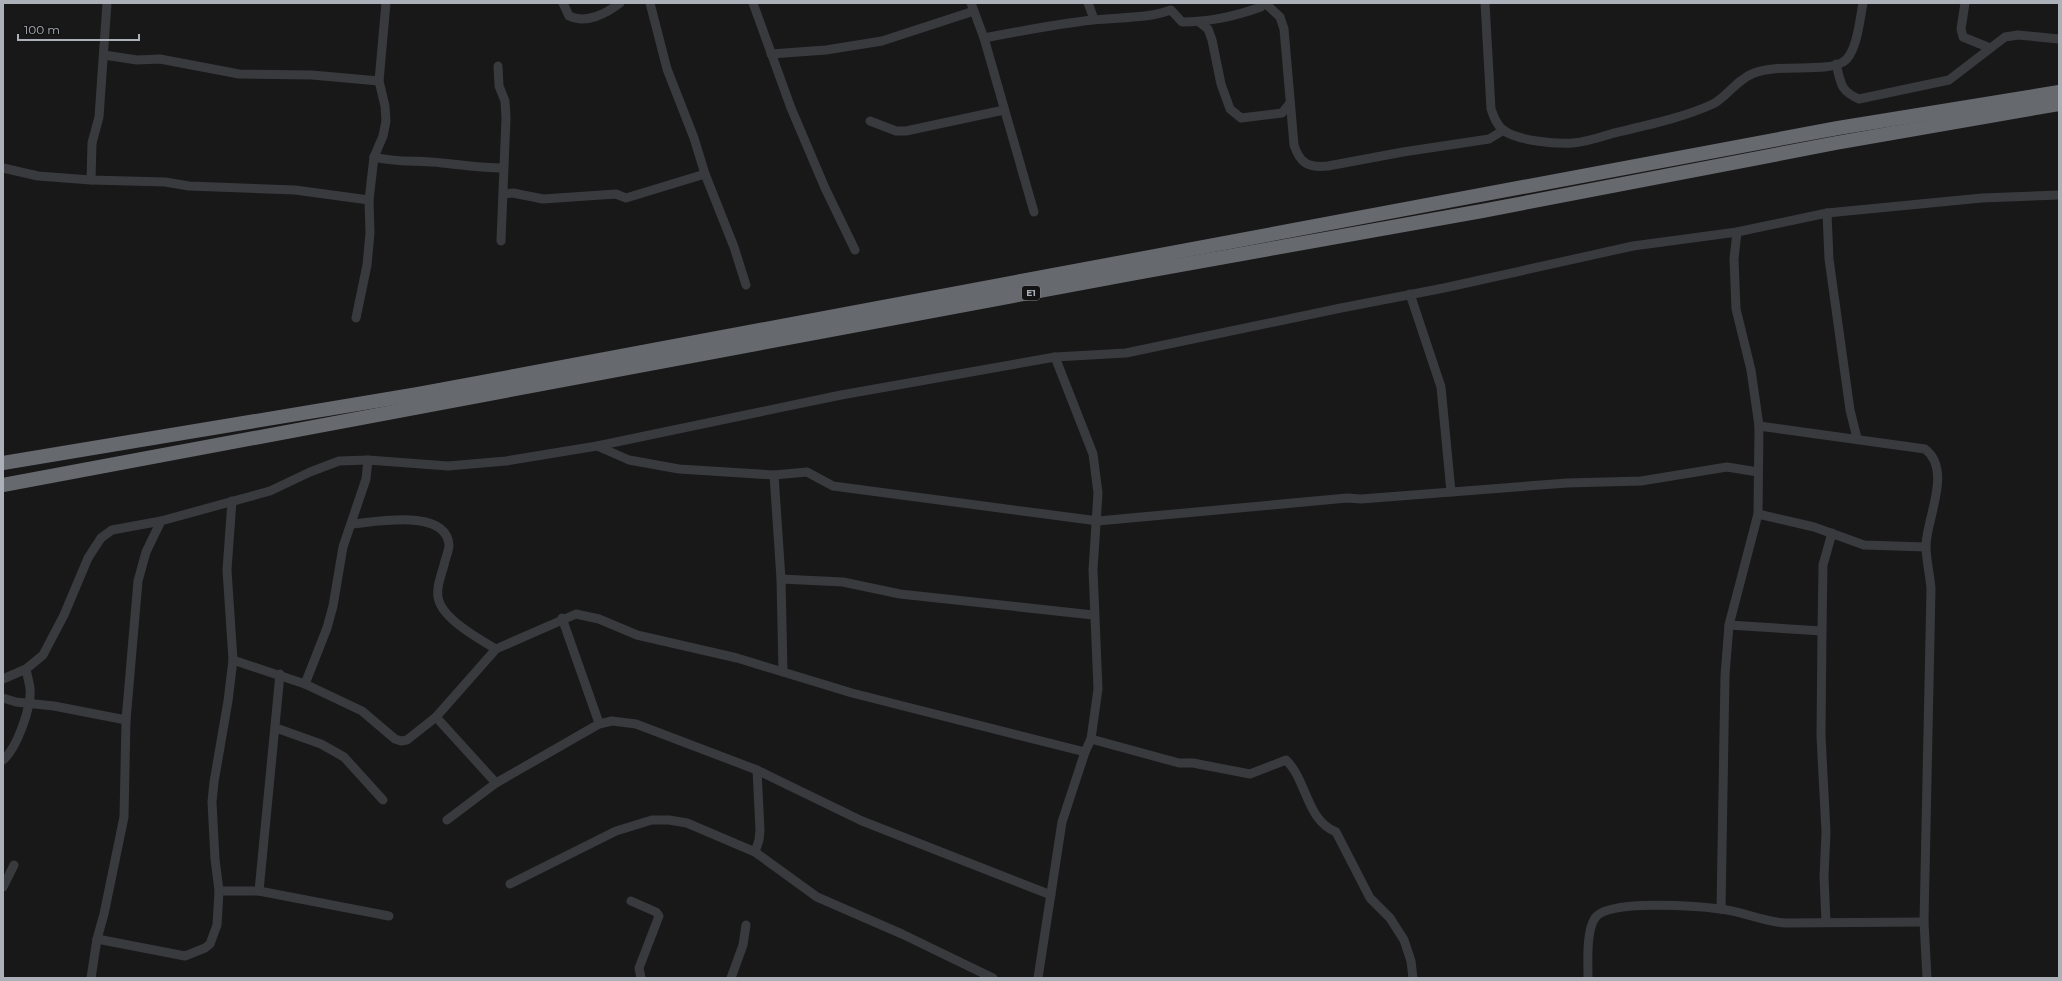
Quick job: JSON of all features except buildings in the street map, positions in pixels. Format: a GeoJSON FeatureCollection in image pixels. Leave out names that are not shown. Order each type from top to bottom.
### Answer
{"type":"FeatureCollection","features":[{"type":"Feature","properties":{"kind":"highway","name":"E1"},"geometry":{"type":"LineString","coordinates":[[3,463],[418,394],[1838,128],[2059,92]]}},
{"type":"Feature","properties":{"kind":"highway","name":"E1"},"geometry":{"type":"LineString","coordinates":[[3,485],[1141,272],[1482,211],[1836,143],[2059,104]]}},
{"type":"Feature","properties":{"kind":"street"},"geometry":{"type":"LineString","coordinates":[[91,180],[92,144],[99,117],[107,3]]}},
{"type":"Feature","properties":{"kind":"street"},"geometry":{"type":"LineString","coordinates":[[356,318],[367,264],[370,233],[369,200],[374,158],[383,136],[386,121],[385,106],[379,81],[386,3]]}},
{"type":"Feature","properties":{"kind":"street"},"geometry":{"type":"LineString","coordinates":[[563,3],[569,16],[575,19],[603,14],[620,3]]}},
{"type":"Feature","properties":{"kind":"street"},"geometry":{"type":"LineString","coordinates":[[650,3],[667,69],[694,138],[705,174],[734,247],[746,285]]}},
{"type":"Feature","properties":{"kind":"street"},"geometry":{"type":"LineString","coordinates":[[753,3],[791,108],[822,180],[855,250]]}},
{"type":"Feature","properties":{"kind":"street"},"geometry":{"type":"LineString","coordinates":[[1088,3],[1094,19]]}},
{"type":"Feature","properties":{"kind":"street"},"geometry":{"type":"LineString","coordinates":[[984,38],[1094,19],[1115,19],[1170,6],[1182,22],[1199,22],[1251,11],[1261,7],[1264,3],[1280,17],[1284,29],[1294,145],[1298,157],[1306,164],[1317,167],[1446,144],[1489,139],[1504,130]]}},
{"type":"Feature","properties":{"kind":"street"},"geometry":{"type":"LineString","coordinates":[[1485,3],[1491,109],[1496,123],[1504,130],[1548,144],[1575,143],[1675,118],[1715,103],[1737,83],[1753,74],[1769,69],[1836,64],[1844,62],[1852,53],[1863,3]]}},
{"type":"Feature","properties":{"kind":"street"},"geometry":{"type":"LineString","coordinates":[[1965,3],[1961,29],[1963,37],[1990,48]]}},
{"type":"Feature","properties":{"kind":"street"},"geometry":{"type":"LineString","coordinates":[[771,54],[826,50],[882,41],[972,7],[984,38],[1034,212]]}},
{"type":"Feature","properties":{"kind":"street"},"geometry":{"type":"LineString","coordinates":[[1199,22],[1208,30],[1221,84],[1230,110],[1236,116],[1241,118],[1282,113],[1290,103]]}},
{"type":"Feature","properties":{"kind":"street"},"geometry":{"type":"LineString","coordinates":[[1836,64],[1842,88],[1848,95],[1859,99],[1949,80],[2005,37],[2018,35],[2059,39]]}},
{"type":"Feature","properties":{"kind":"street"},"geometry":{"type":"LineString","coordinates":[[104,55],[137,60],[160,60],[239,74],[312,74],[379,81]]}},
{"type":"Feature","properties":{"kind":"street"},"geometry":{"type":"LineString","coordinates":[[498,66],[499,86],[505,101],[506,118],[501,241]]}},
{"type":"Feature","properties":{"kind":"street"},"geometry":{"type":"LineString","coordinates":[[870,121],[896,131],[906,131],[1004,110]]}},
{"type":"Feature","properties":{"kind":"street"},"geometry":{"type":"LineString","coordinates":[[374,158],[387,161],[442,163],[479,168],[503,168]]}},
{"type":"Feature","properties":{"kind":"street"},"geometry":{"type":"LineString","coordinates":[[3,168],[38,176],[91,180],[165,182],[189,186],[295,190],[369,200]]}},
{"type":"Feature","properties":{"kind":"street"},"geometry":{"type":"LineString","coordinates":[[504,194],[513,193],[543,199],[616,194],[626,198],[705,174]]}},
{"type":"Feature","properties":{"kind":"street"},"geometry":{"type":"LineString","coordinates":[[3,679],[26,669],[42,655],[54,636],[88,558],[101,538],[112,530],[161,520],[270,491],[310,472],[339,461],[368,460],[448,466],[506,461],[597,446],[841,395],[1055,357],[1126,353],[1444,288],[1633,246],[1737,232],[1827,214],[1982,198],[2059,195]]}},
{"type":"Feature","properties":{"kind":"street"},"geometry":{"type":"LineString","coordinates":[[1827,214],[1829,259],[1850,410],[1857,438]]}},
{"type":"Feature","properties":{"kind":"street"},"geometry":{"type":"LineString","coordinates":[[1721,909],[1725,675],[1729,626],[1758,514],[1759,426],[1751,370],[1736,309],[1734,259],[1737,232]]}},
{"type":"Feature","properties":{"kind":"street"},"geometry":{"type":"LineString","coordinates":[[1410,294],[1444,399],[1451,492]]}},
{"type":"Feature","properties":{"kind":"street"},"geometry":{"type":"LineString","coordinates":[[1038,978],[1062,822],[1085,752],[1092,739],[1098,689],[1093,615],[1093,570],[1098,521],[1098,493],[1093,454],[1055,357]]}},
{"type":"Feature","properties":{"kind":"street"},"geometry":{"type":"LineString","coordinates":[[1759,426],[1857,438],[1925,449],[1932,454],[1935,462],[1937,481],[1936,504],[1927,534],[1926,547],[1931,589],[1924,922],[1927,978]]}},
{"type":"Feature","properties":{"kind":"street"},"geometry":{"type":"LineString","coordinates":[[597,446],[629,460],[679,469],[774,475],[807,472],[833,486],[1098,521],[1347,498],[1361,499],[1567,483],[1641,481],[1727,467],[1758,472]]}},
{"type":"Feature","properties":{"kind":"street"},"geometry":{"type":"LineString","coordinates":[[305,684],[327,628],[333,606],[343,547],[366,479],[368,460]]}},
{"type":"Feature","properties":{"kind":"street"},"geometry":{"type":"LineString","coordinates":[[774,475],[781,579],[783,672]]}},
{"type":"Feature","properties":{"kind":"street"},"geometry":{"type":"LineString","coordinates":[[97,938],[185,956],[210,944],[217,925],[219,891],[215,860],[213,795],[233,660],[227,570],[232,501]]}},
{"type":"Feature","properties":{"kind":"street"},"geometry":{"type":"LineString","coordinates":[[1758,514],[1814,527],[1864,545],[1926,547]]}},
{"type":"Feature","properties":{"kind":"street"},"geometry":{"type":"LineString","coordinates":[[91,978],[97,938],[104,914],[124,817],[126,720],[138,581],[146,552],[161,520]]}},
{"type":"Feature","properties":{"kind":"street"},"geometry":{"type":"LineString","coordinates":[[352,524],[408,520],[429,522],[442,529],[449,545],[437,594],[439,602],[464,630],[496,649]]}},
{"type":"Feature","properties":{"kind":"street"},"geometry":{"type":"LineString","coordinates":[[1826,922],[1824,877],[1826,832],[1820,736],[1823,565],[1832,534]]}},
{"type":"Feature","properties":{"kind":"street"},"geometry":{"type":"LineString","coordinates":[[781,579],[843,582],[900,594],[1093,615]]}},
{"type":"Feature","properties":{"kind":"street"},"geometry":{"type":"LineString","coordinates":[[233,660],[280,674],[362,711],[395,739],[401,741],[407,740],[436,717],[496,649],[562,618],[576,614],[586,615],[637,634],[737,658],[852,693],[1085,752]]}},
{"type":"Feature","properties":{"kind":"street"},"geometry":{"type":"LineString","coordinates":[[562,618],[599,723]]}},
{"type":"Feature","properties":{"kind":"street"},"geometry":{"type":"LineString","coordinates":[[1729,626],[1822,631]]}},
{"type":"Feature","properties":{"kind":"street"},"geometry":{"type":"LineString","coordinates":[[3,760],[8,755],[23,729],[25,714],[30,704],[30,688],[26,669]]}},
{"type":"Feature","properties":{"kind":"street"},"geometry":{"type":"LineString","coordinates":[[259,891],[276,728],[280,674]]}},
{"type":"Feature","properties":{"kind":"street"},"geometry":{"type":"LineString","coordinates":[[3,698],[126,720]]}},
{"type":"Feature","properties":{"kind":"street"},"geometry":{"type":"LineString","coordinates":[[436,717],[496,783]]}},
{"type":"Feature","properties":{"kind":"street"},"geometry":{"type":"LineString","coordinates":[[447,820],[496,783],[599,723],[612,721],[636,724],[757,770],[862,821],[1051,895]]}},
{"type":"Feature","properties":{"kind":"street"},"geometry":{"type":"LineString","coordinates":[[276,728],[321,744],[344,758],[383,800]]}},
{"type":"Feature","properties":{"kind":"street"},"geometry":{"type":"LineString","coordinates":[[1092,739],[1179,763],[1193,763],[1250,774],[1286,760],[1295,768],[1308,802],[1326,828],[1336,832],[1370,898],[1390,918],[1404,940],[1411,961],[1412,978]]}},
{"type":"Feature","properties":{"kind":"street"},"geometry":{"type":"LineString","coordinates":[[755,852],[760,840],[757,770]]}},
{"type":"Feature","properties":{"kind":"street"},"geometry":{"type":"LineString","coordinates":[[510,884],[616,831],[652,820],[669,820],[687,823],[755,852],[817,897],[902,934],[993,978]]}},
{"type":"Feature","properties":{"kind":"street"},"geometry":{"type":"LineString","coordinates":[[3,887],[14,865]]}},
{"type":"Feature","properties":{"kind":"street"},"geometry":{"type":"LineString","coordinates":[[219,891],[259,891],[389,916]]}},
{"type":"Feature","properties":{"kind":"street"},"geometry":{"type":"LineString","coordinates":[[631,901],[656,912],[659,916],[639,968],[641,978]]}},
{"type":"Feature","properties":{"kind":"street"},"geometry":{"type":"LineString","coordinates":[[1588,978],[1591,927],[1595,917],[1603,910],[1618,907],[1642,905],[1721,909],[1769,922],[1924,922]]}},
{"type":"Feature","properties":{"kind":"street"},"geometry":{"type":"LineString","coordinates":[[731,978],[743,945],[746,925]]}}]}
